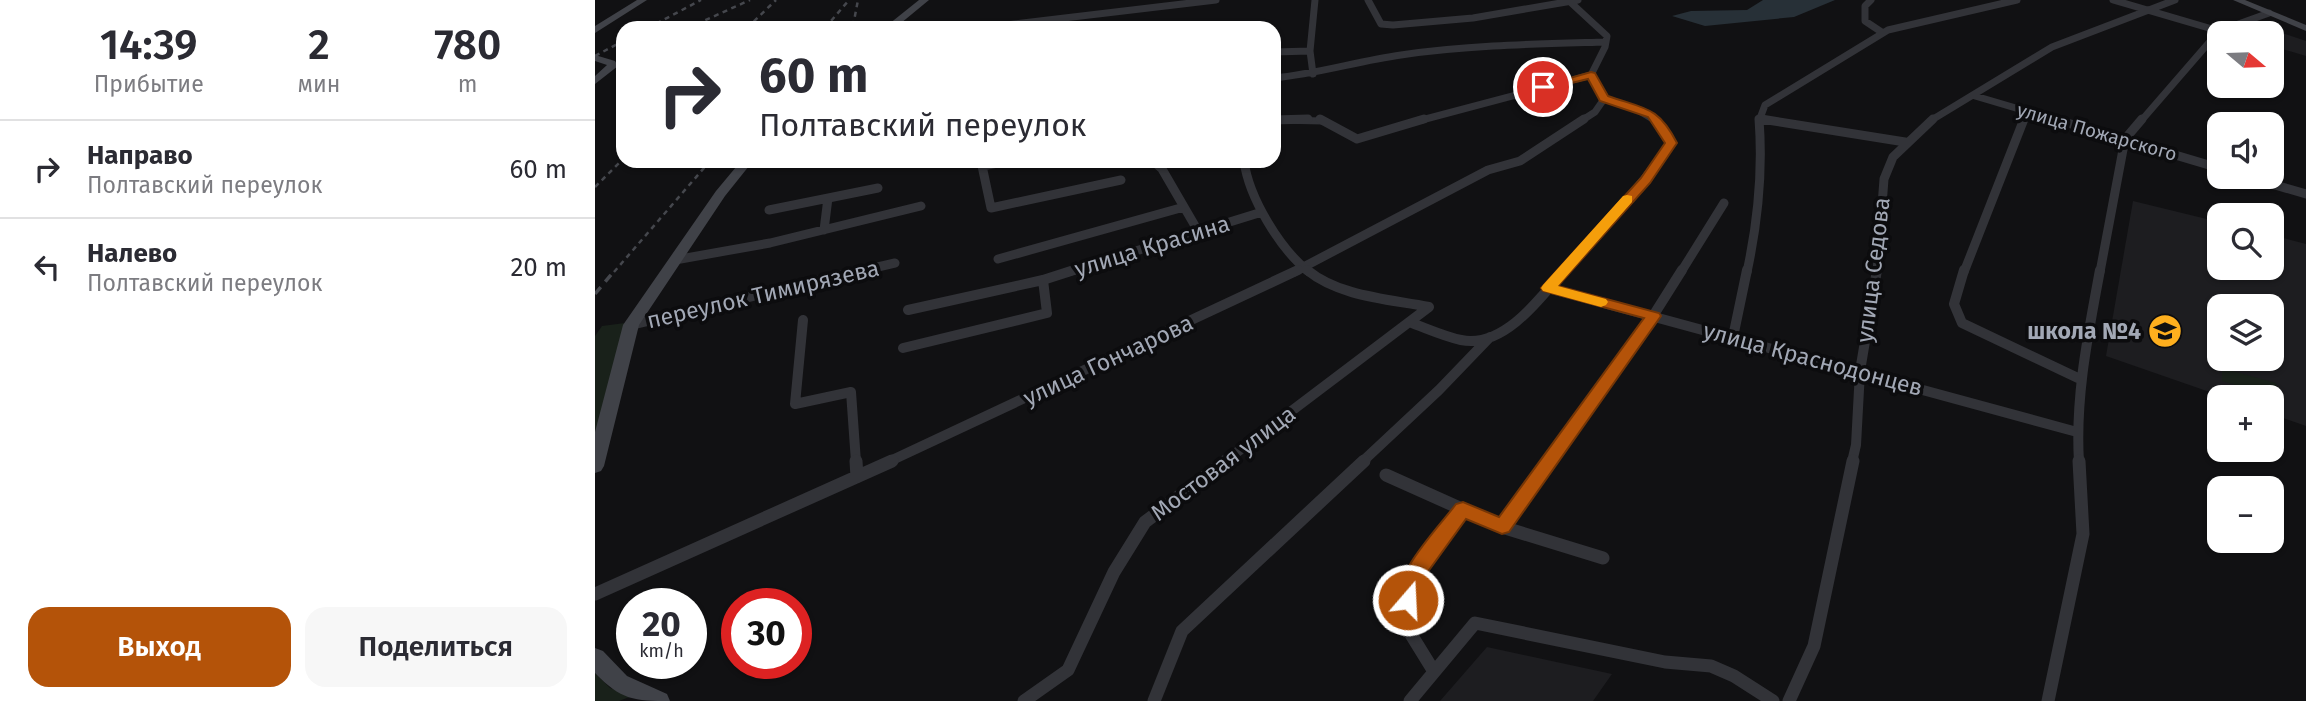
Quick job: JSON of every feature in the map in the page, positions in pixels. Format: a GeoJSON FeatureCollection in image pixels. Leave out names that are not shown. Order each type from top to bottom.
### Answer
{"type":"FeatureCollection","features":[{"type":"Feature","properties":{"kind":"main road"},"geometry":{"type":"LineString","coordinates":[[595,30],[643,0]]}},
{"type":"Feature","properties":{"kind":"main road"},"geometry":{"type":"LineString","coordinates":[[898,21],[925,0]]}},
{"type":"Feature","properties":{"kind":"main road"},"geometry":{"type":"LineString","coordinates":[[2237,0],[2306,28]]}},
{"type":"Feature","properties":{"kind":"main road"},"geometry":{"type":"LineString","coordinates":[[595,58],[613,66],[595,81]]}},
{"type":"Feature","properties":{"kind":"main road"},"geometry":{"type":"LineString","coordinates":[[595,466],[631,325],[720,194],[741,168]]}},
{"type":"Feature","properties":{"kind":"main road"},"geometry":{"type":"LineString","coordinates":[[595,658],[619,683],[659,701]]}},
{"type":"Feature","properties":{"kind":"street"},"geometry":{"type":"LineString","coordinates":[[1034,21],[1216,0]]}},
{"type":"Feature","properties":{"kind":"street"},"geometry":{"type":"LineString","coordinates":[[1313,74],[1310,51],[1315,0]]}},
{"type":"Feature","properties":{"kind":"street"},"geometry":{"type":"LineString","coordinates":[[1369,0],[1381,24],[1393,25],[1473,18],[1572,0],[1607,36],[1591,75]]}},
{"type":"Feature","properties":{"kind":"street"},"geometry":{"type":"LineString","coordinates":[[1871,0],[1865,6],[1865,21],[1883,33]]}},
{"type":"Feature","properties":{"kind":"street"},"geometry":{"type":"LineString","coordinates":[[1733,337],[1758,220],[1761,143],[1759,119],[1765,105],[1883,33],[2017,0]]}},
{"type":"Feature","properties":{"kind":"street"},"geometry":{"type":"LineString","coordinates":[[2113,0],[2207,27]]}},
{"type":"Feature","properties":{"kind":"street","name":"улица Седова"},"geometry":{"type":"LineString","coordinates":[[1789,701],[1814,646],[1856,444],[1860,371],[1879,258],[1884,179],[1893,157],[1905,142],[1928,122],[2052,47],[2175,0]]}},
{"type":"Feature","properties":{"kind":"street"},"geometry":{"type":"LineString","coordinates":[[2247,21],[2269,13]]}},
{"type":"Feature","properties":{"kind":"street"},"geometry":{"type":"LineString","coordinates":[[1281,77],[1313,74],[1398,55],[1464,47],[1606,42]]}},
{"type":"Feature","properties":{"kind":"street"},"geometry":{"type":"LineString","coordinates":[[2047,701],[2083,534],[2077,432],[2080,379],[2125,139],[2207,46]]}},
{"type":"Feature","properties":{"kind":"street"},"geometry":{"type":"LineString","coordinates":[[1281,52],[1310,51]]}},
{"type":"Feature","properties":{"kind":"street"},"geometry":{"type":"LineString","coordinates":[[1154,701],[1182,631],[1439,390],[1490,337],[1524,318],[1646,180],[1671,143],[1652,114],[1604,99],[1591,75]]}},
{"type":"Feature","properties":{"kind":"street"},"geometry":{"type":"LineString","coordinates":[[1281,120],[1320,118],[1357,139],[1472,105],[1591,75]]}},
{"type":"Feature","properties":{"kind":"street","name":"улица Пожарского"},"geometry":{"type":"LineString","coordinates":[[1975,96],[2207,164]]}},
{"type":"Feature","properties":{"kind":"street","name":"улица Гончарова"},"geometry":{"type":"LineString","coordinates":[[595,594],[857,477],[1303,268],[1488,170],[1520,161],[1595,111],[1604,99]]}},
{"type":"Feature","properties":{"kind":"street"},"geometry":{"type":"LineString","coordinates":[[2027,112],[1959,284],[1954,304],[1962,323],[2080,379]]}},
{"type":"Feature","properties":{"kind":"street"},"geometry":{"type":"LineString","coordinates":[[1759,119],[1905,142]]}},
{"type":"Feature","properties":{"kind":"street"},"geometry":{"type":"LineString","coordinates":[[983,168],[991,208],[1121,180]]}},
{"type":"Feature","properties":{"kind":"street"},"geometry":{"type":"LineString","coordinates":[[1161,168],[1199,231]]}},
{"type":"Feature","properties":{"kind":"street"},"geometry":{"type":"LineString","coordinates":[[1245,168],[1262,212],[1303,268]]}},
{"type":"Feature","properties":{"kind":"street"},"geometry":{"type":"LineString","coordinates":[[769,210],[878,188]]}},
{"type":"Feature","properties":{"kind":"street"},"geometry":{"type":"LineString","coordinates":[[2284,188],[2306,194]]}},
{"type":"Feature","properties":{"kind":"street"},"geometry":{"type":"LineString","coordinates":[[824,230],[828,198]]}},
{"type":"Feature","properties":{"kind":"street"},"geometry":{"type":"LineString","coordinates":[[1502,527],[1653,316],[1724,203]]}},
{"type":"Feature","properties":{"kind":"street"},"geometry":{"type":"LineString","coordinates":[[675,260],[770,243],[921,206]]}},
{"type":"Feature","properties":{"kind":"street"},"geometry":{"type":"LineString","coordinates":[[998,259],[1184,207]]}},
{"type":"Feature","properties":{"kind":"street","name":"улица Красина"},"geometry":{"type":"LineString","coordinates":[[908,310],[1043,280],[1262,212]]}},
{"type":"Feature","properties":{"kind":"street","name":"переулок Тимирязева"},"geometry":{"type":"LineString","coordinates":[[631,325],[895,263]]}},
{"type":"Feature","properties":{"kind":"street","name":"Мостовая улица"},"geometry":{"type":"LineString","coordinates":[[1024,701],[1068,670],[1114,572],[1145,522],[1429,307],[1344,289],[1320,280],[1303,268]]}},
{"type":"Feature","properties":{"kind":"street","name":"улица Красина"},"geometry":{"type":"LineString","coordinates":[[903,348],[1047,313],[1043,280]]}},
{"type":"Feature","properties":{"kind":"street","name":"улица Краснодонцев"},"geometry":{"type":"LineString","coordinates":[[1548,288],[2077,432]]}},
{"type":"Feature","properties":{"kind":"street"},"geometry":{"type":"LineString","coordinates":[[803,320],[795,404],[851,392],[857,477]]}},
{"type":"Feature","properties":{"kind":"street"},"geometry":{"type":"LineString","coordinates":[[1409,322],[1463,341],[1490,337]]}},
{"type":"Feature","properties":{"kind":"street"},"geometry":{"type":"LineString","coordinates":[[1386,475],[1502,527],[1603,558]]}},
{"type":"Feature","properties":{"kind":"street"},"geometry":{"type":"LineString","coordinates":[[1433,670],[1404,623],[1412,577],[1463,509]]}},
{"type":"Feature","properties":{"kind":"street"},"geometry":{"type":"LineString","coordinates":[[1409,701],[1475,623],[1665,662],[1696,661],[1720,667],[1773,701]]}},
{"type":"Feature","properties":{"kind":"shaded area"},"geometry":{"type":"Polygon","coordinates":[[[1763,0],[1835,0],[1794,17],[1705,26],[1672,16],[1691,11],[1747,10],[1763,0]]]}},
{"type":"Feature","properties":{"kind":"shaded area"},"geometry":{"type":"Polygon","coordinates":[[[2284,34],[2306,41],[2306,56],[2284,50],[2284,34]]]}},
{"type":"Feature","properties":{"kind":"shaded area","name":"школа №4"},"geometry":{"type":"Polygon","coordinates":[[[2133,201],[2207,219],[2207,280],[2284,280],[2284,238],[2306,244],[2306,426],[2284,418],[2284,385],[2207,385],[2207,391],[2106,356],[2133,201]]]}},
{"type":"Feature","properties":{"kind":"shaded area"},"geometry":{"type":"Polygon","coordinates":[[[625,323],[595,435],[595,336],[602,326],[625,323]]]}},
{"type":"Feature","properties":{"kind":"shaded area"},"geometry":{"type":"Polygon","coordinates":[[[2222,371],[2233,371],[2276,385],[2236,385],[2222,381],[2222,371]]]}},
{"type":"Feature","properties":{"kind":"shaded area"},"geometry":{"type":"Polygon","coordinates":[[[1487,647],[1612,674],[1593,701],[1440,701],[1487,647]]]}},
{"type":"Feature","properties":{"kind":"shaded area"},"geometry":{"type":"Polygon","coordinates":[[[595,673],[610,688],[632,696],[619,701],[595,701],[595,673]]]}},
{"type":"Feature","properties":{"kind":"railway"},"geometry":{"type":"LineString","coordinates":[[661,21],[701,0]]}},
{"type":"Feature","properties":{"kind":"railway"},"geometry":{"type":"LineString","coordinates":[[704,21],[750,0]]}},
{"type":"Feature","properties":{"kind":"railway"},"geometry":{"type":"LineString","coordinates":[[754,21],[776,0]]}},
{"type":"Feature","properties":{"kind":"railway"},"geometry":{"type":"LineString","coordinates":[[831,21],[849,0]]}},
{"type":"Feature","properties":{"kind":"railway"},"geometry":{"type":"LineString","coordinates":[[854,21],[858,0]]}},
{"type":"Feature","properties":{"kind":"railway"},"geometry":{"type":"LineString","coordinates":[[595,56],[616,45]]}},
{"type":"Feature","properties":{"kind":"railway"},"geometry":{"type":"LineString","coordinates":[[595,187],[616,166]]}},
{"type":"Feature","properties":{"kind":"railway"},"geometry":{"type":"LineString","coordinates":[[614,272],[704,168]]}},
{"type":"Feature","properties":{"kind":"railway"},"geometry":{"type":"LineString","coordinates":[[595,294],[615,270]]}},
{"type":"Feature","properties":{"kind":"slow traffic"},"geometry":{"type":"LineString","coordinates":[[1601,302],[1548,288],[1627,199]]}},
{"type":"Feature","properties":{"kind":"place","name":"школа №4"},"geometry":{"type":"Point","coordinates":[2165,331]}},
{"type":"Feature","properties":{"kind":"route"},"geometry":{"type":"LineString","coordinates":[[1408,600],[1412,577],[1463,509],[1502,527],[1653,316],[1548,288],[1614,212],[1646,180],[1671,143],[1652,114],[1604,99],[1591,75],[1543,87]]}}]}
